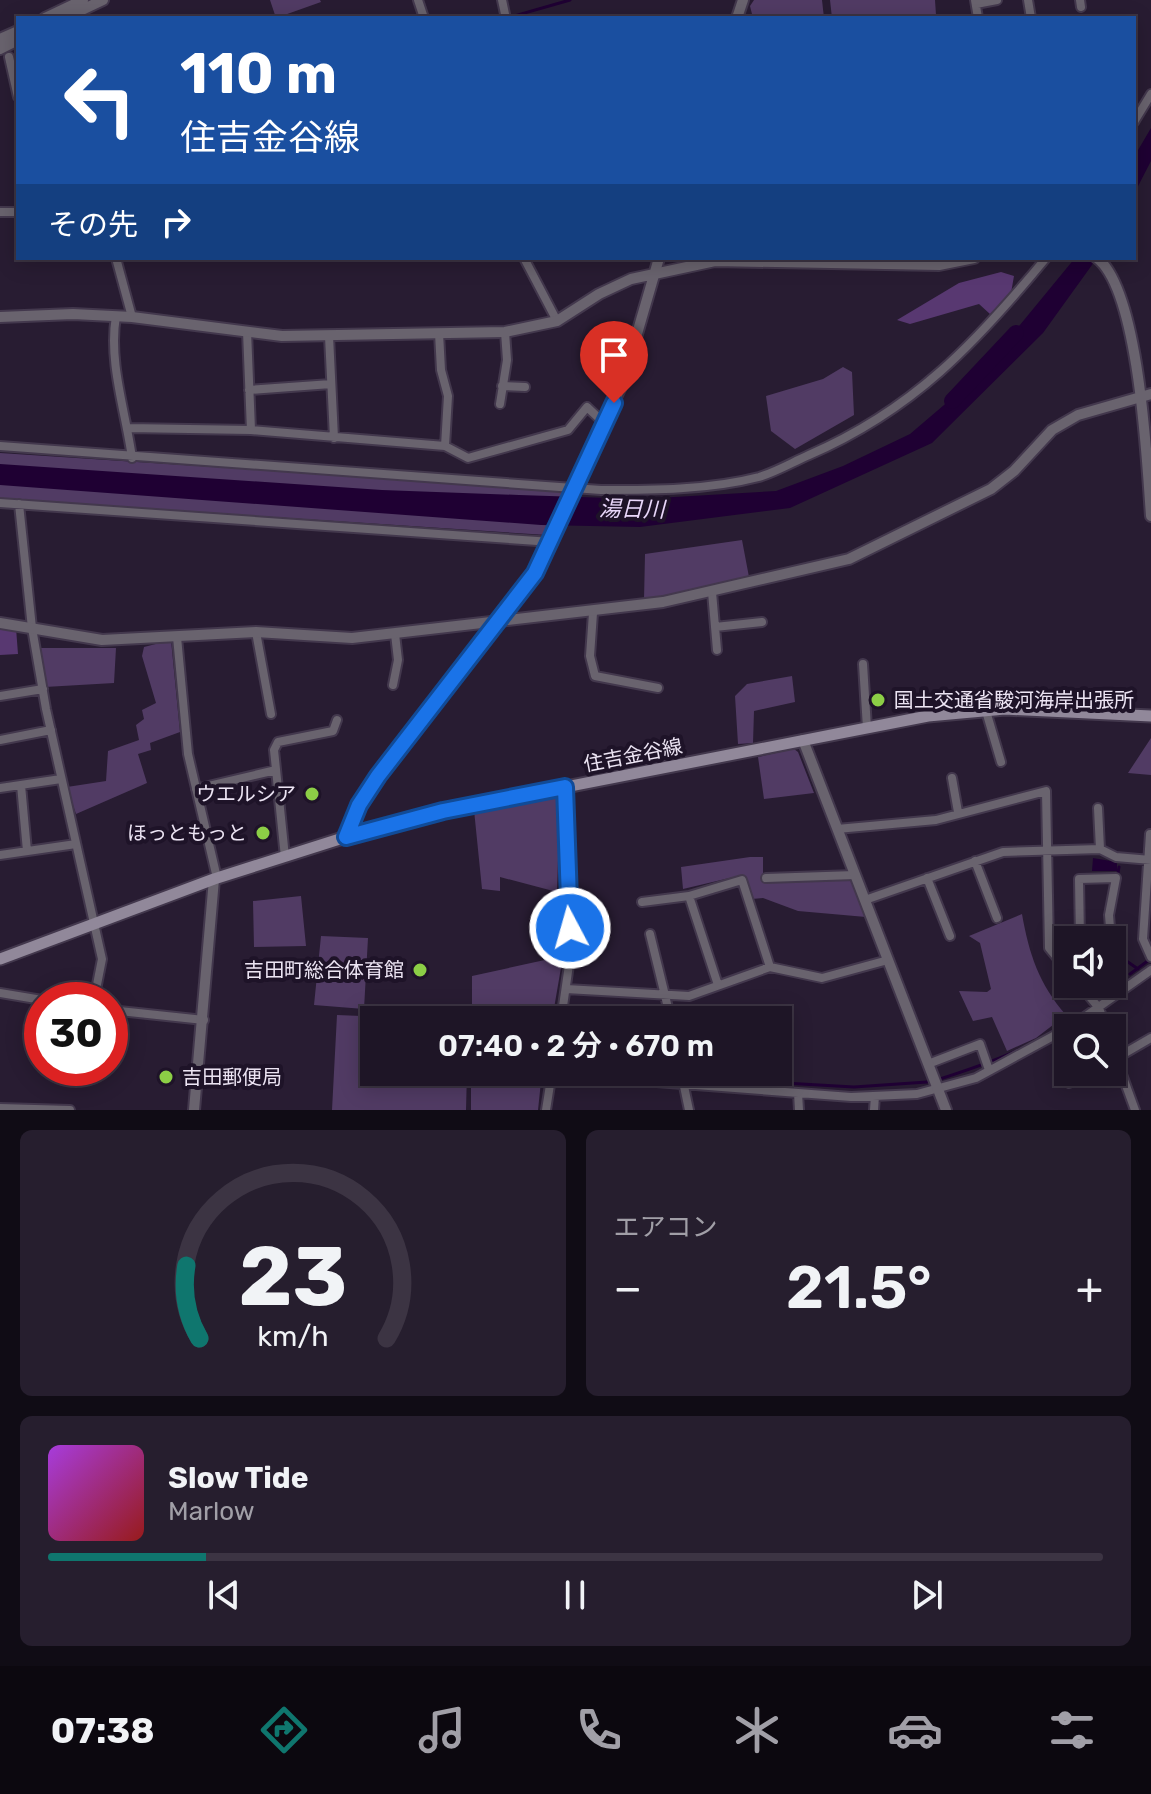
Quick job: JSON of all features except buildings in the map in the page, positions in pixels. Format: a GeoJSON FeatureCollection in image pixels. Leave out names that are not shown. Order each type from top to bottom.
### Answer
{"type":"FeatureCollection","features":[{"type":"Feature","properties":{"kind":"main road","name":"住吉金谷線"},"geometry":{"type":"LineString","coordinates":[[0,959],[215,879],[346,837],[443,811],[928,716],[986,711],[1151,716]]}},
{"type":"Feature","properties":{"kind":"street"},"geometry":{"type":"LineString","coordinates":[[49,16],[83,0]]}},
{"type":"Feature","properties":{"kind":"street"},"geometry":{"type":"LineString","coordinates":[[69,16],[103,0]]}},
{"type":"Feature","properties":{"kind":"street"},"geometry":{"type":"LineString","coordinates":[[502,0],[505,14]]}},
{"type":"Feature","properties":{"kind":"street"},"geometry":{"type":"LineString","coordinates":[[976,2],[997,0]]}},
{"type":"Feature","properties":{"kind":"street"},"geometry":{"type":"LineString","coordinates":[[5,53],[16,90]]}},
{"type":"Feature","properties":{"kind":"street"},"geometry":{"type":"LineString","coordinates":[[1136,119],[1151,94]]}},
{"type":"Feature","properties":{"kind":"street"},"geometry":{"type":"LineString","coordinates":[[117,260],[132,317]]}},
{"type":"Feature","properties":{"kind":"street"},"geometry":{"type":"LineString","coordinates":[[525,260],[557,321]]}},
{"type":"Feature","properties":{"kind":"street"},"geometry":{"type":"LineString","coordinates":[[346,837],[359,805],[378,776],[535,573],[554,539],[623,382],[658,260]]}},
{"type":"Feature","properties":{"kind":"street"},"geometry":{"type":"LineString","coordinates":[[0,317],[116,316],[247,331],[329,336],[505,332],[557,321],[599,294],[655,272],[715,261],[754,260]]}},
{"type":"Feature","properties":{"kind":"street"},"geometry":{"type":"LineString","coordinates":[[862,260],[939,265],[964,260]]}},
{"type":"Feature","properties":{"kind":"street"},"geometry":{"type":"LineString","coordinates":[[0,446],[548,487],[576,485],[601,490],[644,490],[735,481],[761,476],[847,439],[879,421],[947,366],[1044,260]]}},
{"type":"Feature","properties":{"kind":"street"},"geometry":{"type":"LineString","coordinates":[[1099,260],[1122,296],[1146,396],[1151,516]]}},
{"type":"Feature","properties":{"kind":"street"},"geometry":{"type":"LineString","coordinates":[[116,316],[113,332],[116,365],[132,458]]}},
{"type":"Feature","properties":{"kind":"street"},"geometry":{"type":"LineString","coordinates":[[247,331],[251,430]]}},
{"type":"Feature","properties":{"kind":"street"},"geometry":{"type":"LineString","coordinates":[[500,404],[507,360],[505,332]]}},
{"type":"Feature","properties":{"kind":"street"},"geometry":{"type":"LineString","coordinates":[[439,333],[441,370],[448,396],[445,446]]}},
{"type":"Feature","properties":{"kind":"street"},"geometry":{"type":"LineString","coordinates":[[329,336],[334,438]]}},
{"type":"Feature","properties":{"kind":"street"},"geometry":{"type":"LineString","coordinates":[[249,390],[331,384]]}},
{"type":"Feature","properties":{"kind":"street"},"geometry":{"type":"LineString","coordinates":[[502,386],[525,387]]}},
{"type":"Feature","properties":{"kind":"street"},"geometry":{"type":"LineString","coordinates":[[0,623],[102,640],[256,632],[352,638],[593,613],[712,592],[849,559],[991,489],[1014,471],[1052,430],[1078,415],[1146,396]]}},
{"type":"Feature","properties":{"kind":"street"},"geometry":{"type":"LineString","coordinates":[[128,428],[251,430],[445,446],[468,458],[476,458],[568,430],[587,407],[604,423]]}},
{"type":"Feature","properties":{"kind":"street"},"geometry":{"type":"LineString","coordinates":[[0,503],[554,539]]}},
{"type":"Feature","properties":{"kind":"street"},"geometry":{"type":"LineString","coordinates":[[19,504],[32,628],[43,689],[102,959],[98,982]]}},
{"type":"Feature","properties":{"kind":"street"},"geometry":{"type":"LineString","coordinates":[[712,592],[717,650]]}},
{"type":"Feature","properties":{"kind":"street"},"geometry":{"type":"LineString","coordinates":[[593,613],[590,656],[595,676],[658,688]]}},
{"type":"Feature","properties":{"kind":"street"},"geometry":{"type":"LineString","coordinates":[[715,627],[762,622]]}},
{"type":"Feature","properties":{"kind":"street"},"geometry":{"type":"LineString","coordinates":[[256,632],[271,714]]}},
{"type":"Feature","properties":{"kind":"street"},"geometry":{"type":"LineString","coordinates":[[393,685],[398,660],[395,634]]}},
{"type":"Feature","properties":{"kind":"street"},"geometry":{"type":"LineString","coordinates":[[177,637],[188,754],[215,879],[194,1110]]}},
{"type":"Feature","properties":{"kind":"street"},"geometry":{"type":"LineString","coordinates":[[863,664],[867,728]]}},
{"type":"Feature","properties":{"kind":"street"},"geometry":{"type":"LineString","coordinates":[[0,696],[43,689]]}},
{"type":"Feature","properties":{"kind":"street"},"geometry":{"type":"LineString","coordinates":[[986,711],[1001,762]]}},
{"type":"Feature","properties":{"kind":"street"},"geometry":{"type":"LineString","coordinates":[[285,857],[274,750],[278,742],[333,731],[337,720]]}},
{"type":"Feature","properties":{"kind":"street"},"geometry":{"type":"LineString","coordinates":[[0,740],[51,730]]}},
{"type":"Feature","properties":{"kind":"street"},"geometry":{"type":"LineString","coordinates":[[803,740],[946,1110]]}},
{"type":"Feature","properties":{"kind":"street"},"geometry":{"type":"LineString","coordinates":[[196,789],[276,770]]}},
{"type":"Feature","properties":{"kind":"street"},"geometry":{"type":"LineString","coordinates":[[952,778],[958,812]]}},
{"type":"Feature","properties":{"kind":"street"},"geometry":{"type":"LineString","coordinates":[[0,788],[61,779]]}},
{"type":"Feature","properties":{"kind":"street"},"geometry":{"type":"LineString","coordinates":[[21,785],[27,851]]}},
{"type":"Feature","properties":{"kind":"street"},"geometry":{"type":"LineString","coordinates":[[563,1006],[571,951],[566,898],[565,787]]}},
{"type":"Feature","properties":{"kind":"street"},"geometry":{"type":"LineString","coordinates":[[837,829],[907,825],[1046,791],[1049,948],[1054,952]]}},
{"type":"Feature","properties":{"kind":"street"},"geometry":{"type":"LineString","coordinates":[[1098,808],[1100,849]]}},
{"type":"Feature","properties":{"kind":"street"},"geometry":{"type":"LineString","coordinates":[[1150,834],[1143,939],[1150,955]]}},
{"type":"Feature","properties":{"kind":"street"},"geometry":{"type":"LineString","coordinates":[[0,855],[76,844]]}},
{"type":"Feature","properties":{"kind":"street"},"geometry":{"type":"LineString","coordinates":[[865,900],[1003,852],[1100,849],[1116,857],[1150,860]]}},
{"type":"Feature","properties":{"kind":"street"},"geometry":{"type":"LineString","coordinates":[[975,861],[997,918]]}},
{"type":"Feature","properties":{"kind":"street"},"geometry":{"type":"LineString","coordinates":[[766,878],[855,875]]}},
{"type":"Feature","properties":{"kind":"street"},"geometry":{"type":"LineString","coordinates":[[927,878],[950,936]]}},
{"type":"Feature","properties":{"kind":"street"},"geometry":{"type":"LineString","coordinates":[[1080,926],[1079,879],[1116,878],[1110,926]]}},
{"type":"Feature","properties":{"kind":"street"},"geometry":{"type":"LineString","coordinates":[[642,902],[689,896],[742,880],[770,967]]}},
{"type":"Feature","properties":{"kind":"street"},"geometry":{"type":"LineString","coordinates":[[689,896],[718,985]]}},
{"type":"Feature","properties":{"kind":"street"},"geometry":{"type":"LineString","coordinates":[[650,934],[667,1006]]}},
{"type":"Feature","properties":{"kind":"street"},"geometry":{"type":"LineString","coordinates":[[566,989],[689,996],[770,967],[822,978],[888,960]]}},
{"type":"Feature","properties":{"kind":"street"},"geometry":{"type":"LineString","coordinates":[[1090,1014],[1151,970]]}},
{"type":"Feature","properties":{"kind":"street"},"geometry":{"type":"LineString","coordinates":[[0,993],[24,997]]}},
{"type":"Feature","properties":{"kind":"street"},"geometry":{"type":"LineString","coordinates":[[1091,998],[1101,1014]]}},
{"type":"Feature","properties":{"kind":"street"},"geometry":{"type":"LineString","coordinates":[[128,1012],[204,1020]]}},
{"type":"Feature","properties":{"kind":"street"},"geometry":{"type":"LineString","coordinates":[[716,1086],[875,1096],[939,1091],[1054,1035]]}},
{"type":"Feature","properties":{"kind":"street"},"geometry":{"type":"LineString","coordinates":[[1126,1053],[1151,1038]]}},
{"type":"Feature","properties":{"kind":"street"},"geometry":{"type":"LineString","coordinates":[[928,1064],[980,1044],[988,1067]]}},
{"type":"Feature","properties":{"kind":"street"},"geometry":{"type":"LineString","coordinates":[[546,1110],[550,1086]]}},
{"type":"Feature","properties":{"kind":"street"},"geometry":{"type":"LineString","coordinates":[[682,1086],[689,1110]]}},
{"type":"Feature","properties":{"kind":"street"},"geometry":{"type":"LineString","coordinates":[[1125,1086],[1135,1110]]}},
{"type":"Feature","properties":{"kind":"street"},"geometry":{"type":"LineString","coordinates":[[798,1093],[799,1110]]}},
{"type":"Feature","properties":{"kind":"street"},"geometry":{"type":"LineString","coordinates":[[874,1110],[875,1096]]}},
{"type":"Feature","properties":{"kind":"street"},"geometry":{"type":"LineString","coordinates":[[0,1108],[70,1110]]}},
{"type":"Feature","properties":{"kind":"shaded area"},"geometry":{"type":"Polygon","coordinates":[[[270,0],[321,2],[282,16],[275,16],[270,0]]]}},
{"type":"Feature","properties":{"kind":"shaded area"},"geometry":{"type":"Polygon","coordinates":[[[754,0],[822,0],[824,16],[752,16],[750,6],[754,0]]]}},
{"type":"Feature","properties":{"kind":"shaded area"},"geometry":{"type":"Polygon","coordinates":[[[830,0],[935,0],[936,15],[832,16],[830,0]]]}},
{"type":"Feature","properties":{"kind":"shaded area"},"geometry":{"type":"Polygon","coordinates":[[[1001,272],[1014,276],[1011,293],[990,314],[979,304],[910,324],[897,320],[959,283],[1001,272]]]}},
{"type":"Feature","properties":{"kind":"shaded area"},"geometry":{"type":"Polygon","coordinates":[[[843,367],[852,372],[854,415],[795,449],[771,431],[766,396],[823,379],[843,367]]]}},
{"type":"Feature","properties":{"kind":"shaded area"},"geometry":{"type":"Polygon","coordinates":[[[0,453],[566,490],[547,535],[0,499],[0,453]]]}},
{"type":"Feature","properties":{"kind":"shaded area"},"geometry":{"type":"Polygon","coordinates":[[[742,540],[749,577],[644,600],[645,554],[742,540]]]}},
{"type":"Feature","properties":{"kind":"shaded area"},"geometry":{"type":"Polygon","coordinates":[[[0,627],[16,628],[18,654],[0,655],[0,627]]]}},
{"type":"Feature","properties":{"kind":"shaded area"},"geometry":{"type":"Polygon","coordinates":[[[171,640],[180,732],[150,743],[151,750],[138,754],[147,783],[76,814],[67,787],[106,781],[108,751],[139,740],[136,725],[144,719],[142,710],[156,703],[142,656],[144,647],[171,640]]]}},
{"type":"Feature","properties":{"kind":"shaded area"},"geometry":{"type":"Polygon","coordinates":[[[41,648],[116,648],[114,683],[45,687],[41,648]]]}},
{"type":"Feature","properties":{"kind":"shaded area"},"geometry":{"type":"Polygon","coordinates":[[[792,676],[795,702],[754,711],[753,743],[738,744],[735,696],[747,684],[792,676]]]}},
{"type":"Feature","properties":{"kind":"shaded area"},"geometry":{"type":"Polygon","coordinates":[[[1151,738],[1151,775],[1128,773],[1151,738]]]}},
{"type":"Feature","properties":{"kind":"shaded area"},"geometry":{"type":"Polygon","coordinates":[[[794,749],[798,752],[814,793],[764,799],[758,757],[794,749]]]}},
{"type":"Feature","properties":{"kind":"shaded area"},"geometry":{"type":"Polygon","coordinates":[[[560,798],[557,892],[500,877],[500,891],[482,889],[474,810],[560,798]]]}},
{"type":"Feature","properties":{"kind":"shaded area"},"geometry":{"type":"Polygon","coordinates":[[[763,857],[763,877],[853,879],[866,917],[798,911],[763,898],[752,899],[738,876],[683,889],[681,867],[763,857]]]}},
{"type":"Feature","properties":{"kind":"shaded area"},"geometry":{"type":"Polygon","coordinates":[[[301,896],[306,946],[254,947],[253,901],[301,896]]]}},
{"type":"Feature","properties":{"kind":"shaded area"},"geometry":{"type":"Polygon","coordinates":[[[1022,914],[1036,968],[1065,1014],[1054,1014],[1054,1024],[1036,1038],[1007,1051],[992,1017],[973,1021],[959,991],[987,992],[991,989],[980,943],[969,936],[1022,914]]]}},
{"type":"Feature","properties":{"kind":"shaded area"},"geometry":{"type":"Polygon","coordinates":[[[321,936],[368,938],[364,1006],[360,1009],[314,1005],[321,936]]]}},
{"type":"Feature","properties":{"kind":"shaded area"},"geometry":{"type":"Polygon","coordinates":[[[563,956],[554,1006],[472,1006],[472,976],[563,956]]]}},
{"type":"Feature","properties":{"kind":"shaded area"},"geometry":{"type":"Polygon","coordinates":[[[337,1015],[360,1016],[360,1086],[467,1086],[466,1110],[332,1110],[337,1015]]]}},
{"type":"Feature","properties":{"kind":"shaded area"},"geometry":{"type":"Polygon","coordinates":[[[471,1086],[541,1086],[538,1110],[471,1110],[471,1086]]]}},
{"type":"Feature","properties":{"kind":"water"},"geometry":{"type":"Polygon","coordinates":[[[1151,128],[1151,161],[1136,190],[1136,154],[1151,128]]]}},
{"type":"Feature","properties":{"kind":"water"},"geometry":{"type":"Polygon","coordinates":[[[1073,260],[1096,260],[1043,333],[932,443],[790,508],[640,527],[541,525],[0,485],[0,464],[382,490],[519,495],[640,499],[776,491],[843,466],[910,434],[978,376],[1073,260]]]}},
{"type":"Feature","properties":{"kind":"water"},"geometry":{"type":"Polygon","coordinates":[[[1093,858],[1117,862],[1117,871],[1092,871],[1093,858]]]}},
{"type":"Feature","properties":{"kind":"waterway"},"geometry":{"type":"LineString","coordinates":[[514,16],[570,0]]}},
{"type":"Feature","properties":{"kind":"waterway","name":"湯日川"},"geometry":{"type":"LineString","coordinates":[[952,401],[1016,333]]}},
{"type":"Feature","properties":{"kind":"waterway"},"geometry":{"type":"LineString","coordinates":[[1117,879],[1119,867]]}},
{"type":"Feature","properties":{"kind":"waterway"},"geometry":{"type":"LineString","coordinates":[[1130,974],[1149,960]]}},
{"type":"Feature","properties":{"kind":"waterway"},"geometry":{"type":"LineString","coordinates":[[1126,961],[1138,969]]}},
{"type":"Feature","properties":{"kind":"waterway"},"geometry":{"type":"LineString","coordinates":[[940,1079],[1021,1049],[1054,1031]]}},
{"type":"Feature","properties":{"kind":"waterway"},"geometry":{"type":"LineString","coordinates":[[792,1083],[854,1087],[927,1082]]}},
{"type":"Feature","properties":{"kind":"place","name":"国土交通省駿河海岸出張所"},"geometry":{"type":"Point","coordinates":[878,700]}},
{"type":"Feature","properties":{"kind":"place","name":"ウエルシア"},"geometry":{"type":"Point","coordinates":[312,794]}},
{"type":"Feature","properties":{"kind":"place","name":"ほっともっと"},"geometry":{"type":"Point","coordinates":[263,833]}},
{"type":"Feature","properties":{"kind":"place","name":"吉田町総合体育館"},"geometry":{"type":"Point","coordinates":[420,970]}},
{"type":"Feature","properties":{"kind":"place","name":"吉田郵便局"},"geometry":{"type":"Point","coordinates":[166,1077]}},
{"type":"Feature","properties":{"kind":"route"},"geometry":{"type":"LineString","coordinates":[[570,928],[564,848],[565,787],[443,811],[346,837],[359,805],[378,776],[535,573],[614,403]]}}]}
